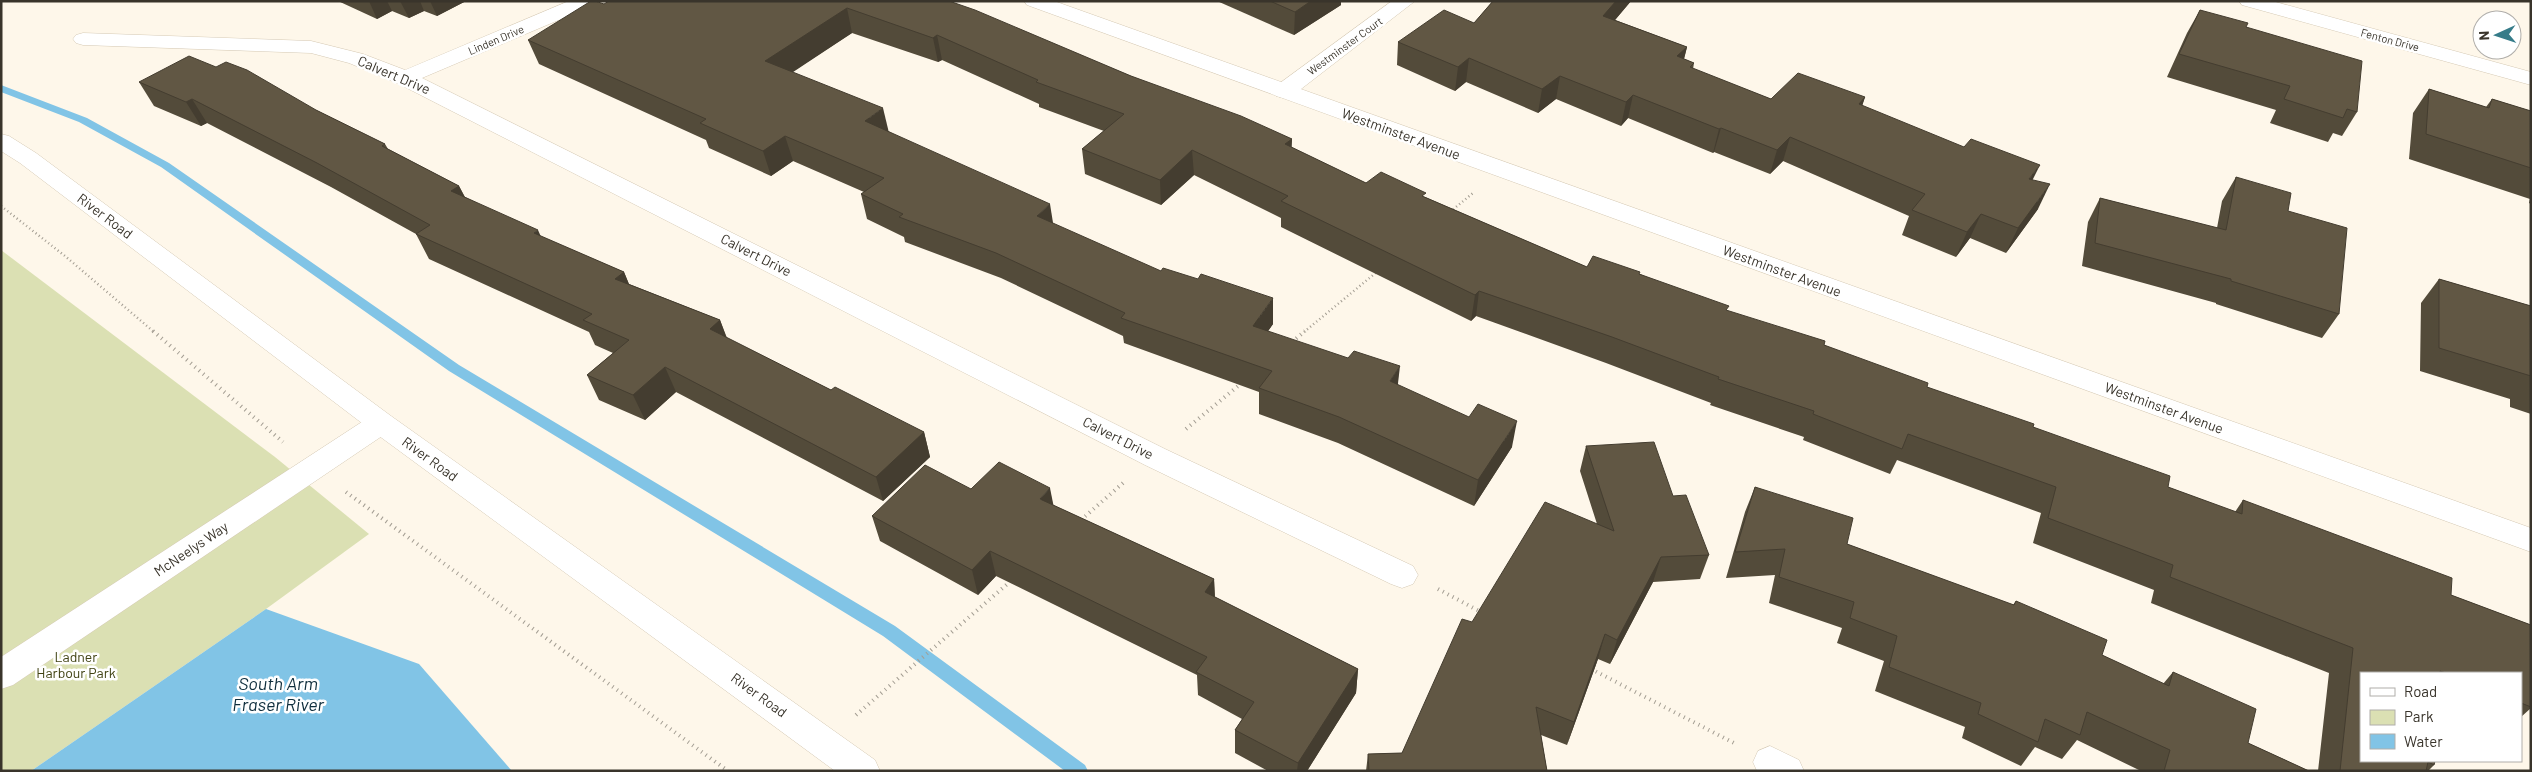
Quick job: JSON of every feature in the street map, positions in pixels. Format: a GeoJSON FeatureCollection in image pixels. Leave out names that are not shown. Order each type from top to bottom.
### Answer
{"type":"FeatureCollection","features":[{"type":"Feature","properties":{"kind":"street","name":"Linden Drive"},"geometry":{"type":"LineString","coordinates":[[405,78],[587,1]]}},
{"type":"Feature","properties":{"kind":"street","name":"Westminster Avenue"},"geometry":{"type":"LineString","coordinates":[[1034,1],[2531,540]]}},
{"type":"Feature","properties":{"kind":"street","name":"Westminster Court"},"geometry":{"type":"LineString","coordinates":[[1284,92],[1405,1]]}},
{"type":"Feature","properties":{"kind":"street","name":"Fenton Drive"},"geometry":{"type":"LineString","coordinates":[[2249,1],[2531,79]]}},
{"type":"Feature","properties":{"kind":"street","name":"Calvert Drive"},"geometry":{"type":"LineString","coordinates":[[83,39],[311,47],[356,58],[405,78],[1154,456],[1402,576]]}},
{"type":"Feature","properties":{"kind":"street","name":"River Road"},"geometry":{"type":"LineString","coordinates":[[1,142],[28,158],[381,424],[863,771]]}},
{"type":"Feature","properties":{"kind":"street","name":"McNeelys Way"},"geometry":{"type":"LineString","coordinates":[[1,674],[381,424]]}},
{"type":"Feature","properties":{"kind":"path"},"geometry":{"type":"LineString","coordinates":[[1443,218],[1478,189]]}},
{"type":"Feature","properties":{"kind":"path"},"geometry":{"type":"LineString","coordinates":[[1,206],[65,256],[284,443]]}},
{"type":"Feature","properties":{"kind":"path"},"geometry":{"type":"LineString","coordinates":[[1285,348],[1383,267]]}},
{"type":"Feature","properties":{"kind":"path"},"geometry":{"type":"LineString","coordinates":[[1180,434],[1247,378]]}},
{"type":"Feature","properties":{"kind":"path"},"geometry":{"type":"LineString","coordinates":[[1078,523],[1127,479]]}},
{"type":"Feature","properties":{"kind":"path"},"geometry":{"type":"LineString","coordinates":[[346,492],[728,771]]}},
{"type":"Feature","properties":{"kind":"path"},"geometry":{"type":"LineString","coordinates":[[850,721],[1020,573]]}},
{"type":"Feature","properties":{"kind":"path"},"geometry":{"type":"LineString","coordinates":[[1402,576],[1427,584],[1485,614]]}},
{"type":"Feature","properties":{"kind":"path"},"geometry":{"type":"LineString","coordinates":[[1589,668],[1779,766]]}},
{"type":"Feature","properties":{"kind":"green space","name":"Ladner Harbour Park"},"geometry":{"type":"Polygon","coordinates":[[[1,250],[275,457],[369,534],[266,609],[31,771],[1,771],[1,250]]]}},
{"type":"Feature","properties":{"kind":"water","name":"South Arm Fraser River"},"geometry":{"type":"Polygon","coordinates":[[[266,609],[419,664],[512,771],[31,771],[266,609]]]}},
{"type":"Feature","properties":{"kind":"building"},"geometry":{"type":"Polygon","coordinates":[[[591,1],[604,4],[609,1],[949,1],[975,10],[1131,76],[1241,116],[1292,139],[1285,144],[1366,183],[1381,172],[1426,193],[1422,196],[1587,267],[1593,256],[1640,272],[1639,274],[1729,306],[1726,310],[1825,341],[1824,345],[1928,383],[1927,387],[2034,424],[2033,427],[2170,476],[2168,487],[2242,514],[2243,500],[2452,578],[2451,595],[2531,625],[2531,707],[2522,703],[2522,672],[2360,672],[2360,762],[2428,762],[2426,771],[2340,771],[2353,648],[2170,577],[2173,565],[2048,518],[2056,487],[1908,434],[1902,449],[1813,414],[1814,411],[1718,379],[1719,377],[1612,337],[1479,291],[1475,295],[1281,201],[1288,196],[1192,150],[1160,180],[1082,149],[1124,114],[1036,82],[1038,80],[937,35],[933,38],[847,8],[765,61],[883,108],[865,121],[1050,204],[1037,216],[1161,271],[1163,268],[1198,279],[1201,274],[1273,298],[1253,326],[1348,358],[1354,351],[1400,366],[1390,381],[1469,417],[1478,404],[1517,421],[1478,480],[1339,417],[1259,388],[1272,371],[1121,318],[1125,313],[996,253],[899,217],[903,214],[861,194],[884,178],[785,136],[763,151],[700,123],[706,119],[528,40],[591,1]]]}},
{"type":"Feature","properties":{"kind":"building"},"geometry":{"type":"Polygon","coordinates":[[[1270,1],[1311,1],[1295,12],[1270,1]]]}},
{"type":"Feature","properties":{"kind":"building"},"geometry":{"type":"Polygon","coordinates":[[[1493,1],[1616,1],[1603,16],[1687,47],[1677,56],[1694,63],[1690,67],[1771,99],[1798,73],[1865,97],[1859,104],[1964,147],[1971,139],[2040,165],[2029,179],[2050,184],[2018,228],[1981,214],[1967,232],[1912,210],[1925,194],[1790,137],[1777,150],[1633,95],[1626,102],[1560,76],[1542,89],[1469,58],[1458,67],[1398,42],[1444,10],[1474,23],[1493,1]]]}},
{"type":"Feature","properties":{"kind":"building"},"geometry":{"type":"Polygon","coordinates":[[[2200,10],[2248,23],[2246,27],[2362,61],[2357,112],[2347,109],[2343,118],[2284,99],[2290,86],[2179,54],[2200,10]]]}},
{"type":"Feature","properties":{"kind":"building"},"geometry":{"type":"Polygon","coordinates":[[[189,56],[216,67],[226,62],[247,70],[316,110],[385,144],[382,146],[459,186],[451,191],[538,230],[534,233],[624,272],[615,279],[720,320],[710,329],[831,390],[835,387],[924,432],[876,477],[665,367],[633,395],[587,375],[629,340],[583,320],[592,314],[416,234],[430,225],[317,163],[192,99],[186,102],[139,82],[189,56]]]}},
{"type":"Feature","properties":{"kind":"building"},"geometry":{"type":"Polygon","coordinates":[[[2429,89],[2489,108],[2492,99],[2531,111],[2531,168],[2426,134],[2429,89]]]}},
{"type":"Feature","properties":{"kind":"building"},"geometry":{"type":"Polygon","coordinates":[[[2236,177],[2291,193],[2288,211],[2347,228],[2339,314],[2231,281],[2231,279],[2095,243],[2100,198],[2226,230],[2236,177]]]}},
{"type":"Feature","properties":{"kind":"building"},"geometry":{"type":"Polygon","coordinates":[[[2439,279],[2531,306],[2531,376],[2439,348],[2439,279]]]}},
{"type":"Feature","properties":{"kind":"building"},"geometry":{"type":"Polygon","coordinates":[[[1654,442],[1673,496],[1686,495],[1709,555],[1661,557],[1617,640],[1605,634],[1574,722],[1536,707],[1547,771],[1369,771],[1368,754],[1402,753],[1462,619],[1472,622],[1545,502],[1614,531],[1586,446],[1654,442]]]}},
{"type":"Feature","properties":{"kind":"building"},"geometry":{"type":"Polygon","coordinates":[[[999,462],[1050,488],[1040,499],[1214,579],[1205,592],[1358,669],[1298,763],[1235,730],[1254,702],[1196,672],[1207,657],[990,551],[972,570],[872,516],[925,465],[971,489],[999,462]]]}},
{"type":"Feature","properties":{"kind":"building"},"geometry":{"type":"Polygon","coordinates":[[[1755,487],[1853,518],[1847,544],[2014,605],[2016,601],[2107,640],[2102,655],[2169,686],[2173,672],[2256,709],[2248,743],[2309,771],[2164,771],[2170,750],[2087,712],[2080,735],[2045,719],[2038,742],[1978,714],[1981,703],[1889,667],[1897,636],[1850,618],[1854,602],[1779,577],[1785,549],[1735,552],[1755,487]]]}},
{"type":"Feature","properties":{"kind":"waterway"},"geometry":{"type":"LineString","coordinates":[[1,88],[83,120],[165,165],[454,368],[889,631],[1079,771]]}}]}
